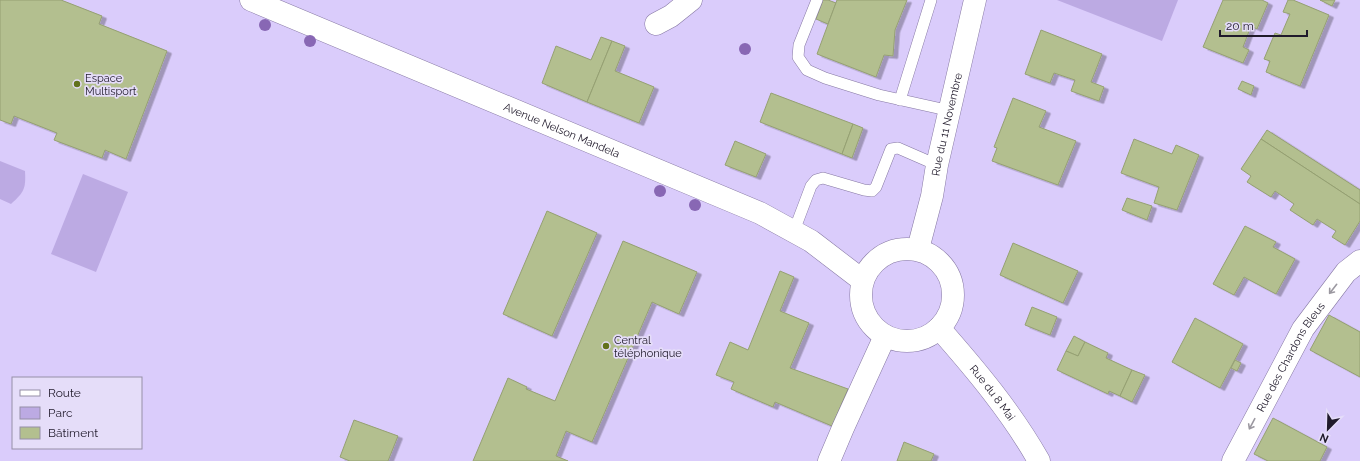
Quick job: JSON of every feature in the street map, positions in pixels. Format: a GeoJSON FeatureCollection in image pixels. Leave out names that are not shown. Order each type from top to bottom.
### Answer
{"type":"FeatureCollection","features":[{"type":"Feature","properties":{"kind":"street","name":"Avenue Nelson Mandela"},"geometry":{"type":"LineString","coordinates":[[251,0],[760,213],[811,241],[862,280]]}},
{"type":"Feature","properties":{"kind":"street"},"geometry":{"type":"LineString","coordinates":[[656,24],[671,16],[691,0]]}},
{"type":"Feature","properties":{"kind":"street","name":"Rue du 11 Novembre"},"geometry":{"type":"LineString","coordinates":[[918,249],[932,196],[937,165],[976,0]]}},
{"type":"Feature","properties":{"kind":"street"},"geometry":{"type":"LineString","coordinates":[[904,248],[918,249],[931,255],[942,264],[949,276],[953,289],[953,303],[948,317],[939,328],[928,337],[914,341],[899,341],[885,336],[875,329],[866,319],[861,306],[860,293],[862,280],[868,268],[878,258],[890,251],[904,248]]}},
{"type":"Feature","properties":{"kind":"street","name":"Rue des Chardons Bleus"},"geometry":{"type":"LineString","coordinates":[[1233,461],[1303,329],[1346,272],[1360,261]]}},
{"type":"Feature","properties":{"kind":"street","name":"Rue du 8 Mai"},"geometry":{"type":"LineString","coordinates":[[939,328],[981,378],[1025,437],[1039,461]]}},
{"type":"Feature","properties":{"kind":"street"},"geometry":{"type":"LineString","coordinates":[[829,461],[842,428],[885,336]]}},
{"type":"Feature","properties":{"kind":"lane"},"geometry":{"type":"LineString","coordinates":[[816,0],[799,45],[798,57],[807,70],[825,78],[879,95],[950,110]]}},
{"type":"Feature","properties":{"kind":"lane"},"geometry":{"type":"LineString","coordinates":[[900,100],[931,0]]}},
{"type":"Feature","properties":{"kind":"lane"},"geometry":{"type":"LineString","coordinates":[[794,231],[811,186],[816,180],[823,178],[872,191],[876,188],[891,149],[898,148],[937,165]]}},
{"type":"Feature","properties":{"kind":"green space"},"geometry":{"type":"Polygon","coordinates":[[[1057,0],[1178,0],[1162,41],[1057,0]]]}},
{"type":"Feature","properties":{"kind":"green space"},"geometry":{"type":"Polygon","coordinates":[[[0,161],[25,171],[23,190],[11,204],[0,199],[0,161]]]}},
{"type":"Feature","properties":{"kind":"green space"},"geometry":{"type":"Polygon","coordinates":[[[83,174],[128,192],[96,272],[51,254],[83,174]]]}},
{"type":"Feature","properties":{"kind":"building","name":"Espace Multisport"},"geometry":{"type":"Polygon","coordinates":[[[0,0],[61,0],[102,16],[99,24],[167,51],[126,159],[105,150],[102,158],[54,140],[57,133],[14,116],[11,124],[0,120],[0,0]]]}},
{"type":"Feature","properties":{"kind":"building"},"geometry":{"type":"Polygon","coordinates":[[[823,0],[836,3],[828,24],[816,19],[823,0]]]}},
{"type":"Feature","properties":{"kind":"building"},"geometry":{"type":"Polygon","coordinates":[[[837,0],[907,0],[895,30],[893,56],[884,55],[876,77],[817,54],[837,0]]]}},
{"type":"Feature","properties":{"kind":"building"},"geometry":{"type":"Polygon","coordinates":[[[1223,0],[1262,0],[1268,3],[1257,29],[1251,26],[1243,47],[1249,50],[1243,63],[1203,47],[1223,0]]]}},
{"type":"Feature","properties":{"kind":"building"},"geometry":{"type":"Polygon","coordinates":[[[1288,0],[1293,0],[1329,15],[1300,86],[1266,72],[1270,61],[1264,59],[1275,33],[1281,35],[1290,14],[1283,12],[1288,0]]]}},
{"type":"Feature","properties":{"kind":"building"},"geometry":{"type":"Polygon","coordinates":[[[1320,0],[1335,0],[1332,6],[1320,0]]]}},
{"type":"Feature","properties":{"kind":"building"},"geometry":{"type":"Polygon","coordinates":[[[1041,30],[1102,54],[1091,82],[1104,87],[1099,101],[1071,91],[1075,80],[1054,73],[1050,83],[1025,74],[1041,30]]]}},
{"type":"Feature","properties":{"kind":"building"},"geometry":{"type":"Polygon","coordinates":[[[601,37],[612,41],[587,102],[542,83],[556,46],[591,60],[601,37]]]}},
{"type":"Feature","properties":{"kind":"building"},"geometry":{"type":"Polygon","coordinates":[[[612,41],[625,46],[615,71],[654,87],[639,123],[587,102],[612,41]]]}},
{"type":"Feature","properties":{"kind":"building"},"geometry":{"type":"Polygon","coordinates":[[[1242,81],[1254,86],[1251,95],[1238,89],[1242,81]]]}},
{"type":"Feature","properties":{"kind":"building"},"geometry":{"type":"Polygon","coordinates":[[[771,93],[853,124],[842,154],[760,122],[771,93]]]}},
{"type":"Feature","properties":{"kind":"building"},"geometry":{"type":"Polygon","coordinates":[[[1013,98],[1046,111],[1039,127],[1076,141],[1058,185],[992,161],[997,148],[994,147],[1013,98]]]}},
{"type":"Feature","properties":{"kind":"building"},"geometry":{"type":"Polygon","coordinates":[[[853,124],[863,128],[852,158],[842,154],[853,124]]]}},
{"type":"Feature","properties":{"kind":"building"},"geometry":{"type":"Polygon","coordinates":[[[1267,130],[1360,190],[1360,204],[1261,139],[1267,130]]]}},
{"type":"Feature","properties":{"kind":"building"},"geometry":{"type":"Polygon","coordinates":[[[1134,139],[1172,154],[1176,145],[1199,155],[1177,210],[1154,203],[1159,187],[1121,173],[1134,139]]]}},
{"type":"Feature","properties":{"kind":"building"},"geometry":{"type":"Polygon","coordinates":[[[1261,139],[1360,204],[1360,221],[1345,245],[1332,237],[1336,231],[1317,219],[1313,225],[1290,210],[1294,204],[1275,191],[1271,197],[1247,182],[1251,176],[1241,169],[1261,139]]]}},
{"type":"Feature","properties":{"kind":"building"},"geometry":{"type":"Polygon","coordinates":[[[735,141],[766,154],[756,177],[725,165],[735,141]]]}},
{"type":"Feature","properties":{"kind":"building"},"geometry":{"type":"Polygon","coordinates":[[[1127,198],[1152,206],[1147,220],[1122,210],[1127,198]]]}},
{"type":"Feature","properties":{"kind":"building"},"geometry":{"type":"Polygon","coordinates":[[[547,211],[597,233],[552,336],[503,314],[547,211]]]}},
{"type":"Feature","properties":{"kind":"building"},"geometry":{"type":"Polygon","coordinates":[[[1245,226],[1276,242],[1273,247],[1295,259],[1276,294],[1244,277],[1234,295],[1213,284],[1245,226]]]}},
{"type":"Feature","properties":{"kind":"building","name":"Central téléphonique"},"geometry":{"type":"Polygon","coordinates":[[[623,241],[697,272],[679,314],[652,302],[592,442],[566,431],[556,456],[568,461],[473,461],[508,378],[527,387],[526,389],[555,401],[623,241]]]}},
{"type":"Feature","properties":{"kind":"building"},"geometry":{"type":"Polygon","coordinates":[[[1013,243],[1078,271],[1063,303],[1000,275],[1013,243]]]}},
{"type":"Feature","properties":{"kind":"building"},"geometry":{"type":"Polygon","coordinates":[[[780,271],[794,277],[780,311],[809,323],[790,368],[848,389],[832,426],[775,402],[773,407],[731,389],[734,382],[716,375],[730,342],[748,350],[780,271]]]}},
{"type":"Feature","properties":{"kind":"building"},"geometry":{"type":"Polygon","coordinates":[[[1032,307],[1057,317],[1050,335],[1025,325],[1032,307]]]}},
{"type":"Feature","properties":{"kind":"building"},"geometry":{"type":"Polygon","coordinates":[[[1329,315],[1360,332],[1360,377],[1310,350],[1329,315]]]}},
{"type":"Feature","properties":{"kind":"building"},"geometry":{"type":"Polygon","coordinates":[[[1195,318],[1243,344],[1220,388],[1172,362],[1195,318]]]}},
{"type":"Feature","properties":{"kind":"building"},"geometry":{"type":"Polygon","coordinates":[[[1074,336],[1085,342],[1078,356],[1066,351],[1074,336]]]}},
{"type":"Feature","properties":{"kind":"building"},"geometry":{"type":"Polygon","coordinates":[[[1085,342],[1108,353],[1106,358],[1132,370],[1120,396],[1109,391],[1108,394],[1057,370],[1066,351],[1078,356],[1085,342]]]}},
{"type":"Feature","properties":{"kind":"building"},"geometry":{"type":"Polygon","coordinates":[[[1235,360],[1241,363],[1237,371],[1231,368],[1235,360]]]}},
{"type":"Feature","properties":{"kind":"building"},"geometry":{"type":"Polygon","coordinates":[[[1132,370],[1145,375],[1132,402],[1120,396],[1132,370]]]}},
{"type":"Feature","properties":{"kind":"building"},"geometry":{"type":"Polygon","coordinates":[[[1273,418],[1327,447],[1320,461],[1268,461],[1254,454],[1273,418]]]}},
{"type":"Feature","properties":{"kind":"building"},"geometry":{"type":"Polygon","coordinates":[[[354,420],[398,436],[388,461],[350,461],[340,457],[354,420]]]}},
{"type":"Feature","properties":{"kind":"building"},"geometry":{"type":"Polygon","coordinates":[[[904,442],[934,454],[931,461],[897,461],[904,442]]]}},
{"type":"Feature","properties":{"kind":"place","name":"Espace Multisport"},"geometry":{"type":"Point","coordinates":[77,84]}},
{"type":"Feature","properties":{"kind":"place","name":"Central téléphonique"},"geometry":{"type":"Point","coordinates":[606,346]}}]}
